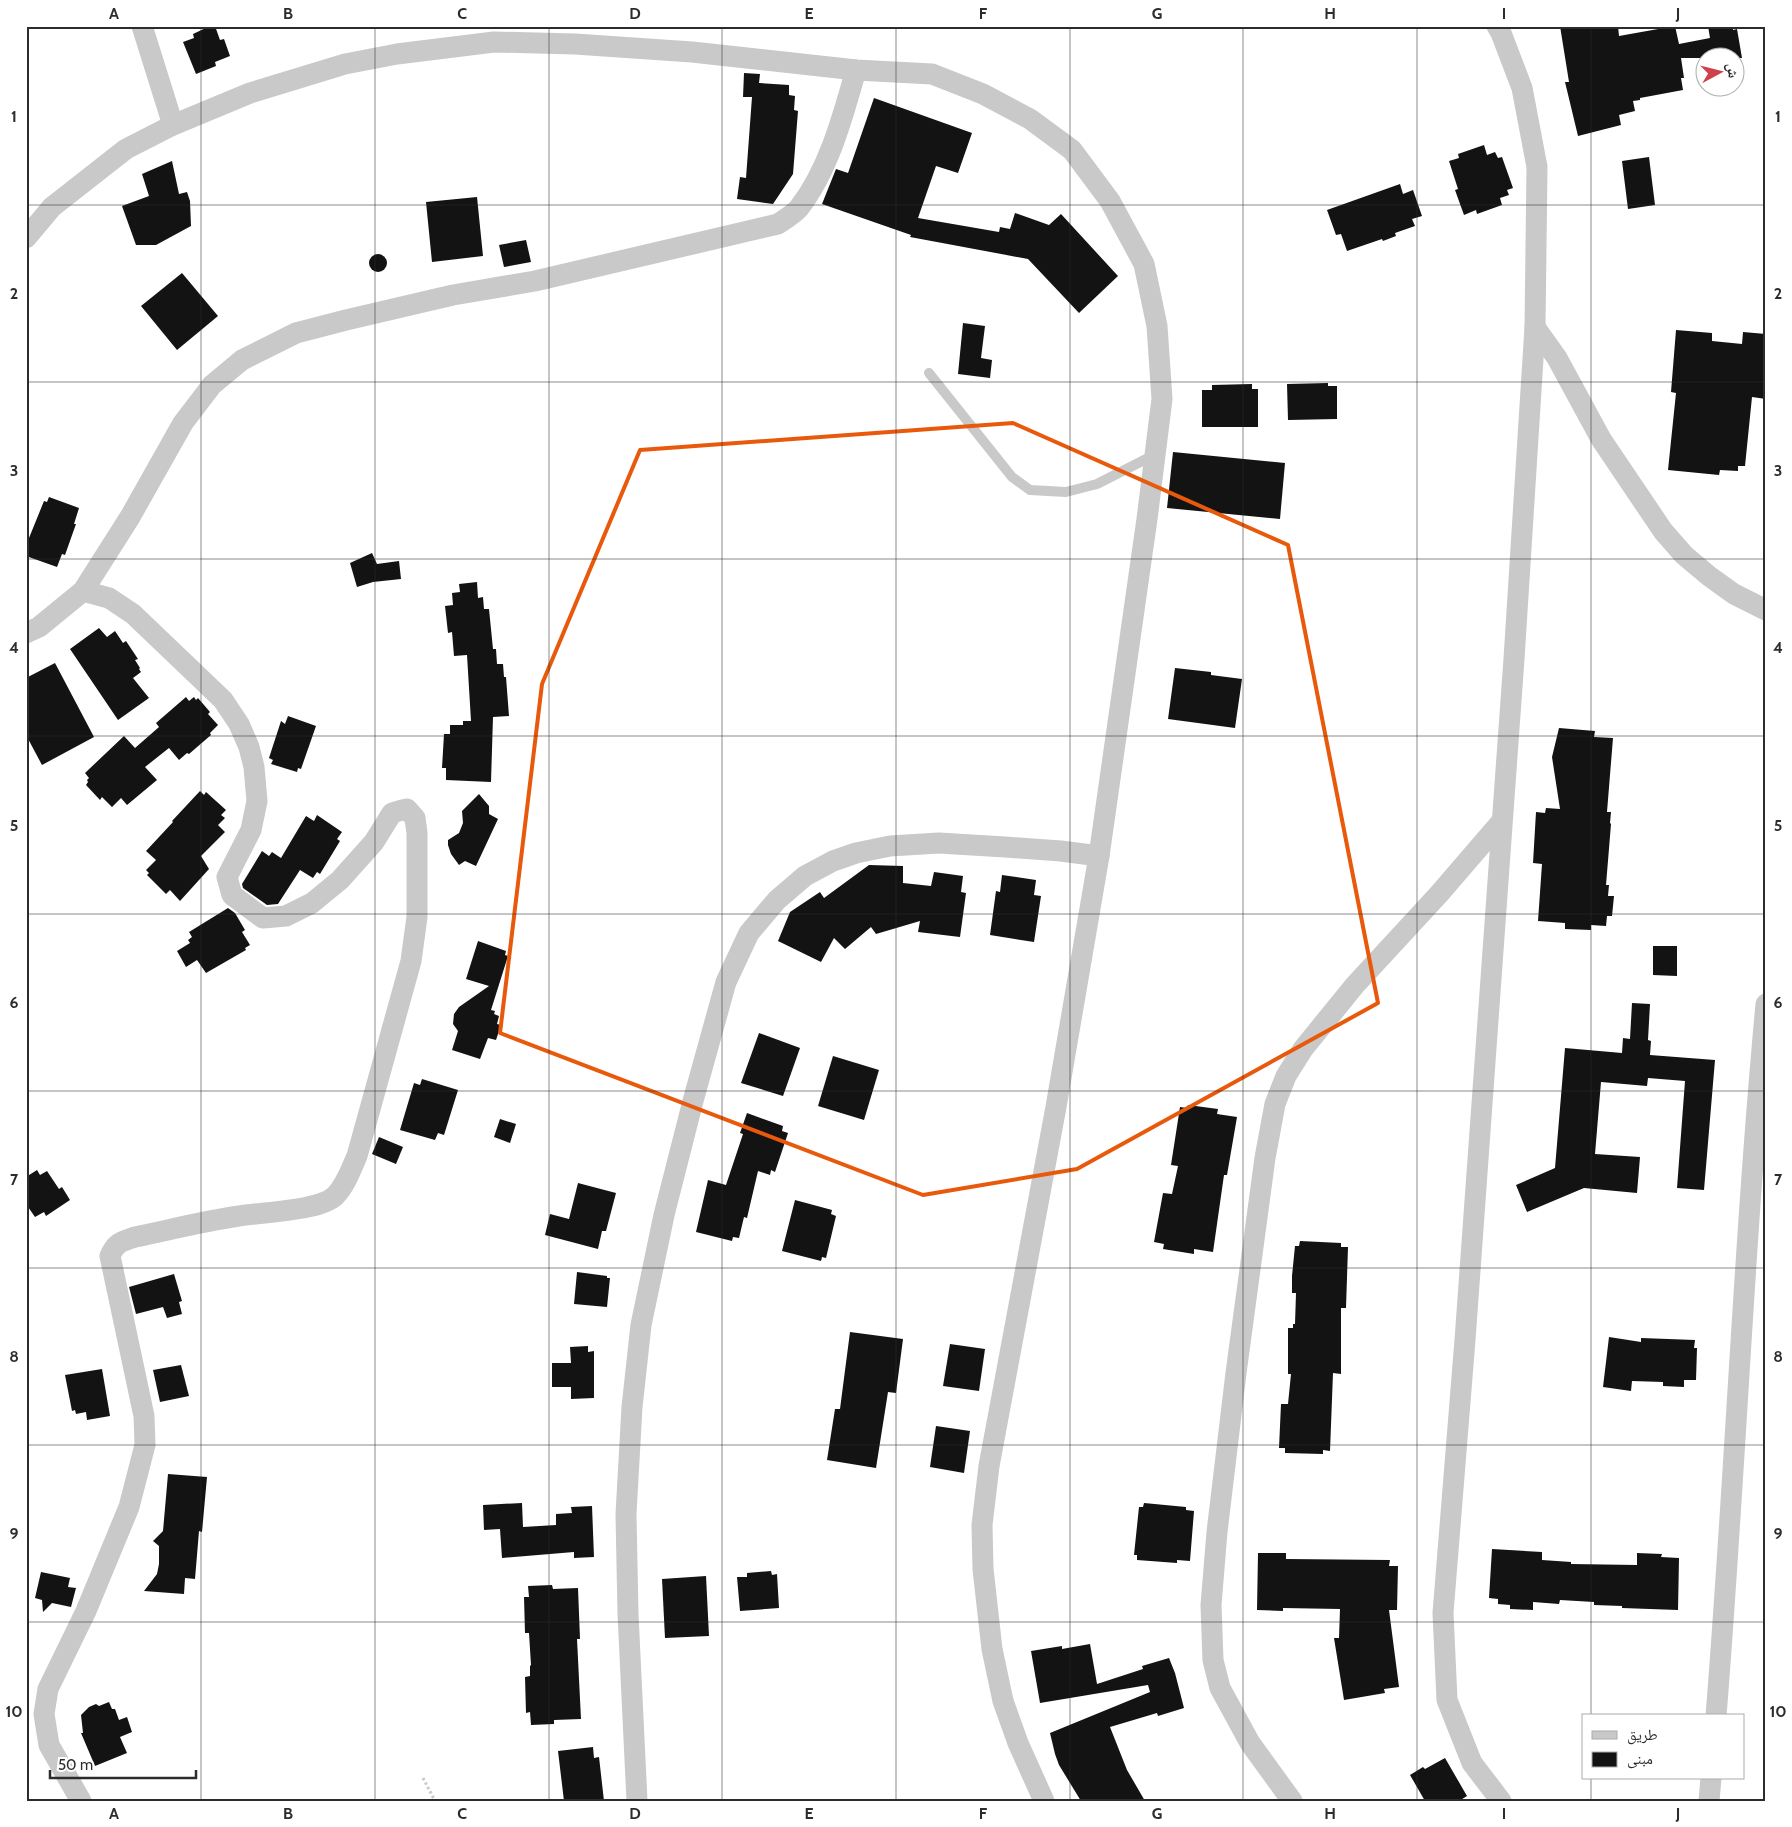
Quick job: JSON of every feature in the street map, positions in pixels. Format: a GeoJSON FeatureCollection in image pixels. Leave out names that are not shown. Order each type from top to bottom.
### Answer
{"type":"FeatureCollection","features":[{"type":"Feature","properties":{"kind":"street"},"geometry":{"type":"LineString","coordinates":[[142,26],[172,125]]}},
{"type":"Feature","properties":{"kind":"street"},"geometry":{"type":"LineString","coordinates":[[1497,26],[1522,88],[1537,167],[1535,327],[1514,659],[1465,1340],[1443,1613],[1447,1700],[1472,1763],[1501,1801]]}},
{"type":"Feature","properties":{"kind":"street"},"geometry":{"type":"LineString","coordinates":[[26,238],[52,207],[126,149],[172,125],[250,93],[346,64],[397,54],[494,42],[575,44],[692,52],[856,70],[932,74],[983,94],[1030,119],[1072,150],[1110,201],[1144,264],[1156,326],[1162,399],[1100,856],[1056,1107],[989,1466],[982,1525],[983,1569],[992,1649],[1002,1692],[1018,1743],[1044,1801]]}},
{"type":"Feature","properties":{"kind":"street"},"geometry":{"type":"LineString","coordinates":[[26,633],[39,627],[83,592],[130,517],[183,423],[212,385],[242,360],[296,333],[453,295],[535,281],[778,224],[798,209],[824,165],[840,126],[856,70]]}},
{"type":"Feature","properties":{"kind":"street"},"geometry":{"type":"LineString","coordinates":[[1535,327],[1557,358],[1601,439],[1662,531],[1684,555],[1709,576],[1734,594],[1766,610]]}},
{"type":"Feature","properties":{"kind":"street"},"geometry":{"type":"LineString","coordinates":[[81,1801],[49,1745],[44,1714],[48,1689],[86,1611],[130,1507],[145,1445],[144,1416],[110,1256],[114,1246],[135,1237],[239,1216],[325,1203],[335,1196],[345,1184],[357,1156],[411,962],[417,917],[418,882],[418,833],[415,818],[407,809],[392,813],[374,842],[340,880],[312,903],[286,916],[263,918],[232,895],[227,877],[251,830],[256,801],[254,767],[249,747],[239,724],[223,700],[133,614],[109,598],[83,592]]}},
{"type":"Feature","properties":{"kind":"street"},"geometry":{"type":"LineString","coordinates":[[1292,1801],[1250,1743],[1220,1688],[1214,1660],[1211,1605],[1217,1532],[1236,1373],[1265,1158],[1275,1104],[1286,1076],[1303,1049],[1355,985],[1439,894],[1501,822]]}},
{"type":"Feature","properties":{"kind":"street"},"geometry":{"type":"LineString","coordinates":[[637,1801],[628,1614],[626,1514],[632,1407],[641,1325],[664,1215],[693,1100],[726,982],[749,933],[777,900],[804,876],[833,861],[856,853],[890,846],[939,843],[1061,851],[1100,856]]}},
{"type":"Feature","properties":{"kind":"street"},"geometry":{"type":"LineString","coordinates":[[1716,1714],[1757,1101],[1766,1004]]}},
{"type":"Feature","properties":{"kind":"street"},"geometry":{"type":"LineString","coordinates":[[1709,1801],[1710,1780]]}},
{"type":"Feature","properties":{"kind":"lane"},"geometry":{"type":"LineString","coordinates":[[929,373],[1012,477],[1030,490],[1066,492],[1098,484],[1155,455]]}},
{"type":"Feature","properties":{"kind":"path"},"geometry":{"type":"LineString","coordinates":[[423,1778],[435,1801]]}},
{"type":"Feature","properties":{"kind":"highlighted area"},"geometry":{"type":"Polygon","coordinates":[[[1013,423],[1288,545],[1378,1003],[1077,1169],[923,1195],[500,1033],[542,684],[640,450],[1013,423]]]}},
{"type":"Feature","properties":{"kind":"building"},"geometry":{"type":"Polygon","coordinates":[[[210,26],[215,26],[220,40],[224,39],[230,56],[215,62],[216,66],[196,74],[183,42],[194,38],[193,34],[210,26]]]}},
{"type":"Feature","properties":{"kind":"building"},"geometry":{"type":"Polygon","coordinates":[[[1560,26],[1618,26],[1619,36],[1675,26],[1679,44],[1710,38],[1708,26],[1733,26],[1733,30],[1737,29],[1740,48],[1694,48],[1694,58],[1681,58],[1684,78],[1681,78],[1683,90],[1633,101],[1635,111],[1619,115],[1621,125],[1578,136],[1565,82],[1569,82],[1560,26]]]}},
{"type":"Feature","properties":{"kind":"building"},"geometry":{"type":"Polygon","coordinates":[[[744,73],[760,74],[759,83],[789,85],[789,95],[795,96],[794,110],[798,111],[793,174],[773,204],[737,199],[740,177],[746,178],[752,97],[743,97],[744,73]]]}},
{"type":"Feature","properties":{"kind":"building"},"geometry":{"type":"Polygon","coordinates":[[[874,98],[972,133],[958,173],[936,166],[918,218],[999,232],[1000,227],[1010,229],[1015,213],[1049,225],[1061,214],[1118,276],[1079,313],[1028,259],[910,237],[911,235],[822,204],[836,169],[848,173],[874,98]]]}},
{"type":"Feature","properties":{"kind":"building"},"geometry":{"type":"Polygon","coordinates":[[[1484,145],[1487,155],[1495,152],[1498,158],[1502,157],[1513,188],[1507,190],[1509,195],[1500,198],[1502,205],[1477,214],[1476,210],[1464,215],[1455,190],[1458,189],[1449,161],[1459,158],[1458,154],[1484,145]]]}},
{"type":"Feature","properties":{"kind":"building"},"geometry":{"type":"Polygon","coordinates":[[[1649,157],[1655,205],[1628,209],[1622,161],[1649,157]]]}},
{"type":"Feature","properties":{"kind":"building"},"geometry":{"type":"Polygon","coordinates":[[[172,161],[179,194],[187,192],[190,201],[191,226],[156,245],[136,245],[122,206],[149,196],[142,174],[172,161]]]}},
{"type":"Feature","properties":{"kind":"building"},"geometry":{"type":"Polygon","coordinates":[[[1400,184],[1403,194],[1413,190],[1422,216],[1412,219],[1415,226],[1395,233],[1396,236],[1383,241],[1382,239],[1347,251],[1341,234],[1336,235],[1327,210],[1400,184]]]}},
{"type":"Feature","properties":{"kind":"building"},"geometry":{"type":"Polygon","coordinates":[[[477,197],[483,256],[432,262],[426,202],[477,197]]]}},
{"type":"Feature","properties":{"kind":"building"},"geometry":{"type":"Polygon","coordinates":[[[526,240],[531,262],[504,267],[499,245],[526,240]]]}},
{"type":"Feature","properties":{"kind":"building"},"geometry":{"type":"Polygon","coordinates":[[[374,254],[382,254],[387,259],[385,270],[374,272],[369,267],[369,259],[374,254]]]}},
{"type":"Feature","properties":{"kind":"building"},"geometry":{"type":"Polygon","coordinates":[[[182,273],[218,316],[177,350],[141,306],[182,273]]]}},
{"type":"Feature","properties":{"kind":"building"},"geometry":{"type":"Polygon","coordinates":[[[963,323],[985,326],[981,358],[992,360],[990,378],[958,374],[963,323]]]}},
{"type":"Feature","properties":{"kind":"building"},"geometry":{"type":"Polygon","coordinates":[[[1676,330],[1712,333],[1712,341],[1742,344],[1743,332],[1766,334],[1766,399],[1752,397],[1745,466],[1738,466],[1738,471],[1720,470],[1719,475],[1668,470],[1676,393],[1671,392],[1676,330]]]}},
{"type":"Feature","properties":{"kind":"building"},"geometry":{"type":"Polygon","coordinates":[[[1328,383],[1328,386],[1337,386],[1337,419],[1288,420],[1287,384],[1328,383]]]}},
{"type":"Feature","properties":{"kind":"building"},"geometry":{"type":"Polygon","coordinates":[[[1252,384],[1252,389],[1258,389],[1258,427],[1202,427],[1202,390],[1212,390],[1212,385],[1252,384]]]}},
{"type":"Feature","properties":{"kind":"building"},"geometry":{"type":"Polygon","coordinates":[[[1173,452],[1285,463],[1280,519],[1167,508],[1173,452]]]}},
{"type":"Feature","properties":{"kind":"building"},"geometry":{"type":"Polygon","coordinates":[[[49,497],[79,508],[74,524],[76,524],[65,555],[62,554],[57,567],[26,556],[29,538],[44,501],[47,502],[49,497]]]}},
{"type":"Feature","properties":{"kind":"building"},"geometry":{"type":"Polygon","coordinates":[[[372,553],[377,564],[399,561],[401,579],[373,582],[357,587],[350,563],[372,553]]]}},
{"type":"Feature","properties":{"kind":"building"},"geometry":{"type":"Polygon","coordinates":[[[477,582],[478,598],[483,597],[484,609],[489,609],[493,649],[496,649],[497,664],[503,664],[509,716],[493,717],[491,782],[446,780],[446,768],[442,768],[444,734],[450,734],[450,725],[463,725],[463,721],[471,721],[467,655],[454,656],[452,632],[448,633],[445,606],[453,605],[452,593],[460,592],[459,584],[477,582]]]}},
{"type":"Feature","properties":{"kind":"building"},"geometry":{"type":"Polygon","coordinates":[[[99,628],[107,637],[115,631],[123,643],[126,641],[138,659],[135,660],[141,672],[133,678],[149,698],[118,720],[70,649],[99,628]]]}},
{"type":"Feature","properties":{"kind":"building"},"geometry":{"type":"Polygon","coordinates":[[[55,663],[94,737],[42,765],[26,735],[26,678],[55,663]]]}},
{"type":"Feature","properties":{"kind":"building"},"geometry":{"type":"Polygon","coordinates":[[[1175,668],[1211,672],[1211,675],[1242,679],[1235,728],[1168,719],[1175,668]]]}},
{"type":"Feature","properties":{"kind":"building"},"geometry":{"type":"Polygon","coordinates":[[[186,697],[189,701],[194,697],[196,700],[198,698],[210,712],[208,714],[218,725],[210,733],[211,735],[179,760],[169,748],[145,767],[157,780],[127,805],[121,798],[112,807],[102,797],[100,800],[86,785],[89,778],[85,773],[124,736],[135,748],[159,727],[156,723],[186,697]]]}},
{"type":"Feature","properties":{"kind":"building"},"geometry":{"type":"Polygon","coordinates":[[[288,716],[316,726],[301,769],[298,768],[297,772],[271,764],[273,760],[269,758],[281,721],[285,724],[288,716]]]}},
{"type":"Feature","properties":{"kind":"building"},"geometry":{"type":"Polygon","coordinates":[[[1559,728],[1595,731],[1594,737],[1613,738],[1607,812],[1611,812],[1611,824],[1606,885],[1609,885],[1608,896],[1614,896],[1612,916],[1607,916],[1606,926],[1591,925],[1591,930],[1565,929],[1565,923],[1538,921],[1542,864],[1533,863],[1536,812],[1545,813],[1546,808],[1560,809],[1552,757],[1559,728]]]}},
{"type":"Feature","properties":{"kind":"building"},"geometry":{"type":"Polygon","coordinates":[[[200,791],[204,795],[206,792],[226,810],[221,815],[225,818],[218,825],[225,832],[201,856],[209,869],[180,901],[170,890],[166,894],[147,875],[149,873],[146,870],[156,860],[146,851],[200,791]]]}},
{"type":"Feature","properties":{"kind":"building"},"geometry":{"type":"Polygon","coordinates":[[[479,794],[489,806],[489,814],[498,819],[476,866],[465,861],[459,865],[451,854],[448,840],[459,833],[463,823],[462,811],[479,794]]]}},
{"type":"Feature","properties":{"kind":"building"},"geometry":{"type":"Polygon","coordinates":[[[317,815],[342,832],[337,839],[340,841],[320,874],[317,872],[313,878],[300,870],[278,904],[267,905],[243,888],[242,884],[262,851],[269,856],[272,852],[281,858],[306,816],[314,821],[317,815]]]}},
{"type":"Feature","properties":{"kind":"building"},"geometry":{"type":"Polygon","coordinates":[[[869,865],[903,866],[903,883],[931,886],[934,872],[963,876],[961,892],[966,893],[960,937],[918,932],[920,921],[876,934],[871,927],[845,949],[834,938],[821,962],[778,941],[790,912],[820,892],[824,898],[869,865]]]}},
{"type":"Feature","properties":{"kind":"building"},"geometry":{"type":"Polygon","coordinates":[[[1002,875],[1036,880],[1034,895],[1041,896],[1034,942],[990,935],[996,891],[1000,892],[1002,875]]]}},
{"type":"Feature","properties":{"kind":"building"},"geometry":{"type":"Polygon","coordinates":[[[228,908],[235,913],[245,930],[242,932],[250,945],[245,948],[246,950],[206,973],[197,960],[186,967],[177,951],[190,943],[188,940],[192,937],[189,932],[228,908]]]}},
{"type":"Feature","properties":{"kind":"building"},"geometry":{"type":"Polygon","coordinates":[[[478,941],[506,951],[505,955],[508,956],[491,1010],[495,1011],[494,1014],[499,1016],[497,1024],[501,1025],[496,1040],[488,1038],[480,1059],[452,1050],[458,1031],[453,1024],[454,1014],[459,1007],[489,986],[466,979],[478,941]]]}},
{"type":"Feature","properties":{"kind":"building"},"geometry":{"type":"Polygon","coordinates":[[[1653,946],[1677,946],[1677,976],[1653,975],[1653,946]]]}},
{"type":"Feature","properties":{"kind":"building"},"geometry":{"type":"Polygon","coordinates":[[[1632,1003],[1650,1004],[1648,1040],[1651,1041],[1650,1055],[1715,1060],[1704,1190],[1677,1188],[1685,1081],[1648,1078],[1647,1086],[1601,1082],[1595,1154],[1640,1157],[1637,1193],[1584,1188],[1527,1212],[1516,1185],[1555,1168],[1565,1048],[1622,1053],[1623,1038],[1630,1039],[1632,1003]]]}},
{"type":"Feature","properties":{"kind":"building"},"geometry":{"type":"Polygon","coordinates":[[[759,1033],[800,1048],[783,1096],[741,1083],[759,1033]]]}},
{"type":"Feature","properties":{"kind":"building"},"geometry":{"type":"Polygon","coordinates":[[[833,1056],[879,1070],[864,1120],[818,1106],[833,1056]]]}},
{"type":"Feature","properties":{"kind":"building"},"geometry":{"type":"Polygon","coordinates":[[[422,1079],[458,1090],[444,1135],[438,1133],[435,1140],[400,1130],[414,1083],[420,1085],[422,1079]]]}},
{"type":"Feature","properties":{"kind":"building"},"geometry":{"type":"Polygon","coordinates":[[[1188,1105],[1218,1109],[1217,1114],[1237,1117],[1227,1175],[1224,1175],[1213,1252],[1194,1249],[1194,1254],[1163,1249],[1164,1244],[1154,1242],[1163,1193],[1172,1194],[1178,1166],[1171,1165],[1180,1107],[1187,1108],[1188,1105]]]}},
{"type":"Feature","properties":{"kind":"building"},"geometry":{"type":"Polygon","coordinates":[[[747,1113],[783,1126],[782,1131],[788,1133],[775,1172],[771,1170],[770,1175],[758,1171],[747,1218],[744,1217],[739,1238],[733,1237],[732,1241],[696,1232],[708,1180],[726,1185],[743,1134],[740,1133],[747,1113]]]}},
{"type":"Feature","properties":{"kind":"building"},"geometry":{"type":"Polygon","coordinates":[[[500,1119],[516,1124],[510,1143],[494,1137],[500,1119]]]}},
{"type":"Feature","properties":{"kind":"building"},"geometry":{"type":"Polygon","coordinates":[[[379,1137],[403,1147],[396,1164],[372,1154],[379,1137]]]}},
{"type":"Feature","properties":{"kind":"building"},"geometry":{"type":"Polygon","coordinates":[[[37,1170],[40,1175],[47,1171],[59,1189],[62,1187],[70,1200],[46,1216],[44,1212],[35,1217],[26,1204],[26,1177],[37,1170]]]}},
{"type":"Feature","properties":{"kind":"building"},"geometry":{"type":"Polygon","coordinates":[[[578,1183],[616,1193],[606,1231],[602,1231],[598,1249],[545,1235],[550,1214],[569,1219],[578,1183]]]}},
{"type":"Feature","properties":{"kind":"building"},"geometry":{"type":"Polygon","coordinates":[[[795,1200],[832,1210],[831,1214],[836,1216],[826,1258],[822,1257],[821,1261],[782,1251],[795,1200]]]}},
{"type":"Feature","properties":{"kind":"building"},"geometry":{"type":"Polygon","coordinates":[[[1300,1241],[1341,1243],[1341,1247],[1348,1247],[1346,1308],[1341,1308],[1341,1374],[1333,1373],[1330,1451],[1323,1450],[1323,1454],[1285,1453],[1285,1448],[1279,1448],[1281,1404],[1288,1404],[1291,1374],[1288,1374],[1288,1328],[1293,1328],[1293,1324],[1295,1324],[1296,1293],[1292,1293],[1292,1276],[1295,1246],[1299,1246],[1300,1241]]]}},
{"type":"Feature","properties":{"kind":"building"},"geometry":{"type":"Polygon","coordinates":[[[577,1272],[610,1278],[607,1307],[574,1304],[577,1272]]]}},
{"type":"Feature","properties":{"kind":"building"},"geometry":{"type":"Polygon","coordinates":[[[174,1274],[182,1301],[179,1302],[182,1314],[167,1318],[163,1307],[136,1314],[129,1287],[174,1274]]]}},
{"type":"Feature","properties":{"kind":"building"},"geometry":{"type":"Polygon","coordinates":[[[850,1332],[903,1339],[896,1393],[888,1392],[876,1468],[827,1460],[835,1409],[840,1409],[850,1332]]]}},
{"type":"Feature","properties":{"kind":"building"},"geometry":{"type":"Polygon","coordinates":[[[1609,1337],[1641,1342],[1641,1338],[1695,1340],[1694,1348],[1697,1348],[1696,1380],[1684,1380],[1684,1387],[1663,1386],[1663,1382],[1632,1381],[1631,1391],[1603,1387],[1609,1337]]]}},
{"type":"Feature","properties":{"kind":"building"},"geometry":{"type":"Polygon","coordinates":[[[950,1344],[985,1349],[979,1391],[943,1386],[950,1344]]]}},
{"type":"Feature","properties":{"kind":"building"},"geometry":{"type":"Polygon","coordinates":[[[588,1346],[588,1352],[594,1351],[594,1398],[571,1399],[571,1387],[552,1387],[552,1363],[571,1363],[570,1347],[588,1346]]]}},
{"type":"Feature","properties":{"kind":"building"},"geometry":{"type":"Polygon","coordinates":[[[181,1365],[189,1396],[160,1402],[153,1370],[181,1365]]]}},
{"type":"Feature","properties":{"kind":"building"},"geometry":{"type":"Polygon","coordinates":[[[102,1369],[110,1416],[87,1420],[86,1412],[76,1414],[75,1410],[72,1411],[65,1375],[102,1369]]]}},
{"type":"Feature","properties":{"kind":"building"},"geometry":{"type":"Polygon","coordinates":[[[936,1426],[970,1431],[964,1473],[930,1467],[936,1426]]]}},
{"type":"Feature","properties":{"kind":"building"},"geometry":{"type":"Polygon","coordinates":[[[168,1474],[207,1477],[202,1532],[199,1531],[195,1579],[185,1578],[184,1594],[144,1591],[157,1574],[159,1546],[153,1541],[163,1531],[168,1474]]]}},
{"type":"Feature","properties":{"kind":"building"},"geometry":{"type":"Polygon","coordinates":[[[522,1503],[523,1527],[556,1525],[556,1514],[572,1513],[571,1507],[592,1506],[594,1557],[574,1558],[574,1552],[502,1558],[500,1529],[484,1530],[483,1505],[522,1503]]]}},
{"type":"Feature","properties":{"kind":"building"},"geometry":{"type":"Polygon","coordinates":[[[1144,1503],[1186,1507],[1186,1510],[1194,1511],[1190,1561],[1177,1560],[1177,1563],[1137,1560],[1137,1555],[1134,1555],[1139,1507],[1143,1507],[1144,1503]]]}},
{"type":"Feature","properties":{"kind":"building"},"geometry":{"type":"Polygon","coordinates":[[[1492,1549],[1542,1552],[1542,1560],[1571,1562],[1571,1564],[1637,1565],[1637,1553],[1662,1554],[1661,1557],[1679,1558],[1678,1610],[1622,1608],[1622,1606],[1594,1605],[1594,1602],[1560,1600],[1559,1604],[1533,1602],[1533,1610],[1510,1609],[1510,1605],[1498,1604],[1498,1599],[1489,1598],[1492,1549]]]}},
{"type":"Feature","properties":{"kind":"building"},"geometry":{"type":"Polygon","coordinates":[[[1258,1553],[1286,1553],[1286,1559],[1390,1560],[1389,1566],[1398,1566],[1397,1610],[1389,1610],[1399,1687],[1384,1689],[1385,1693],[1344,1700],[1334,1638],[1339,1638],[1340,1609],[1283,1608],[1283,1611],[1257,1610],[1258,1553]]]}},
{"type":"Feature","properties":{"kind":"building"},"geometry":{"type":"Polygon","coordinates":[[[771,1571],[772,1575],[777,1574],[779,1608],[740,1611],[737,1577],[747,1577],[747,1573],[771,1571]]]}},
{"type":"Feature","properties":{"kind":"building"},"geometry":{"type":"Polygon","coordinates":[[[41,1572],[70,1578],[68,1587],[76,1588],[71,1607],[52,1603],[43,1612],[42,1600],[35,1598],[41,1572]]]}},
{"type":"Feature","properties":{"kind":"building"},"geometry":{"type":"Polygon","coordinates":[[[706,1576],[709,1636],[665,1638],[662,1579],[706,1576]]]}},
{"type":"Feature","properties":{"kind":"building"},"geometry":{"type":"Polygon","coordinates":[[[552,1585],[553,1589],[578,1588],[580,1639],[577,1639],[581,1719],[554,1720],[554,1724],[531,1725],[530,1712],[526,1713],[525,1677],[530,1676],[531,1665],[529,1633],[525,1633],[524,1597],[529,1597],[528,1586],[552,1585]]]}},
{"type":"Feature","properties":{"kind":"building"},"geometry":{"type":"Polygon","coordinates":[[[1090,1644],[1097,1684],[1143,1669],[1142,1666],[1169,1658],[1175,1673],[1184,1708],[1158,1716],[1157,1713],[1110,1727],[1127,1770],[1145,1801],[1081,1801],[1059,1765],[1055,1754],[1050,1733],[1150,1692],[1148,1685],[1040,1703],[1031,1651],[1062,1646],[1062,1649],[1090,1644]]]}},
{"type":"Feature","properties":{"kind":"building"},"geometry":{"type":"Polygon","coordinates":[[[109,1702],[112,1709],[115,1709],[119,1720],[127,1717],[132,1732],[120,1737],[127,1753],[95,1766],[81,1733],[83,1733],[81,1715],[89,1707],[109,1702]]]}},
{"type":"Feature","properties":{"kind":"building"},"geometry":{"type":"Polygon","coordinates":[[[593,1747],[594,1758],[599,1757],[604,1801],[564,1801],[558,1751],[593,1747]]]}},
{"type":"Feature","properties":{"kind":"building"},"geometry":{"type":"Polygon","coordinates":[[[1445,1758],[1467,1796],[1459,1801],[1425,1801],[1410,1775],[1423,1767],[1425,1769],[1445,1758]]]}}]}
